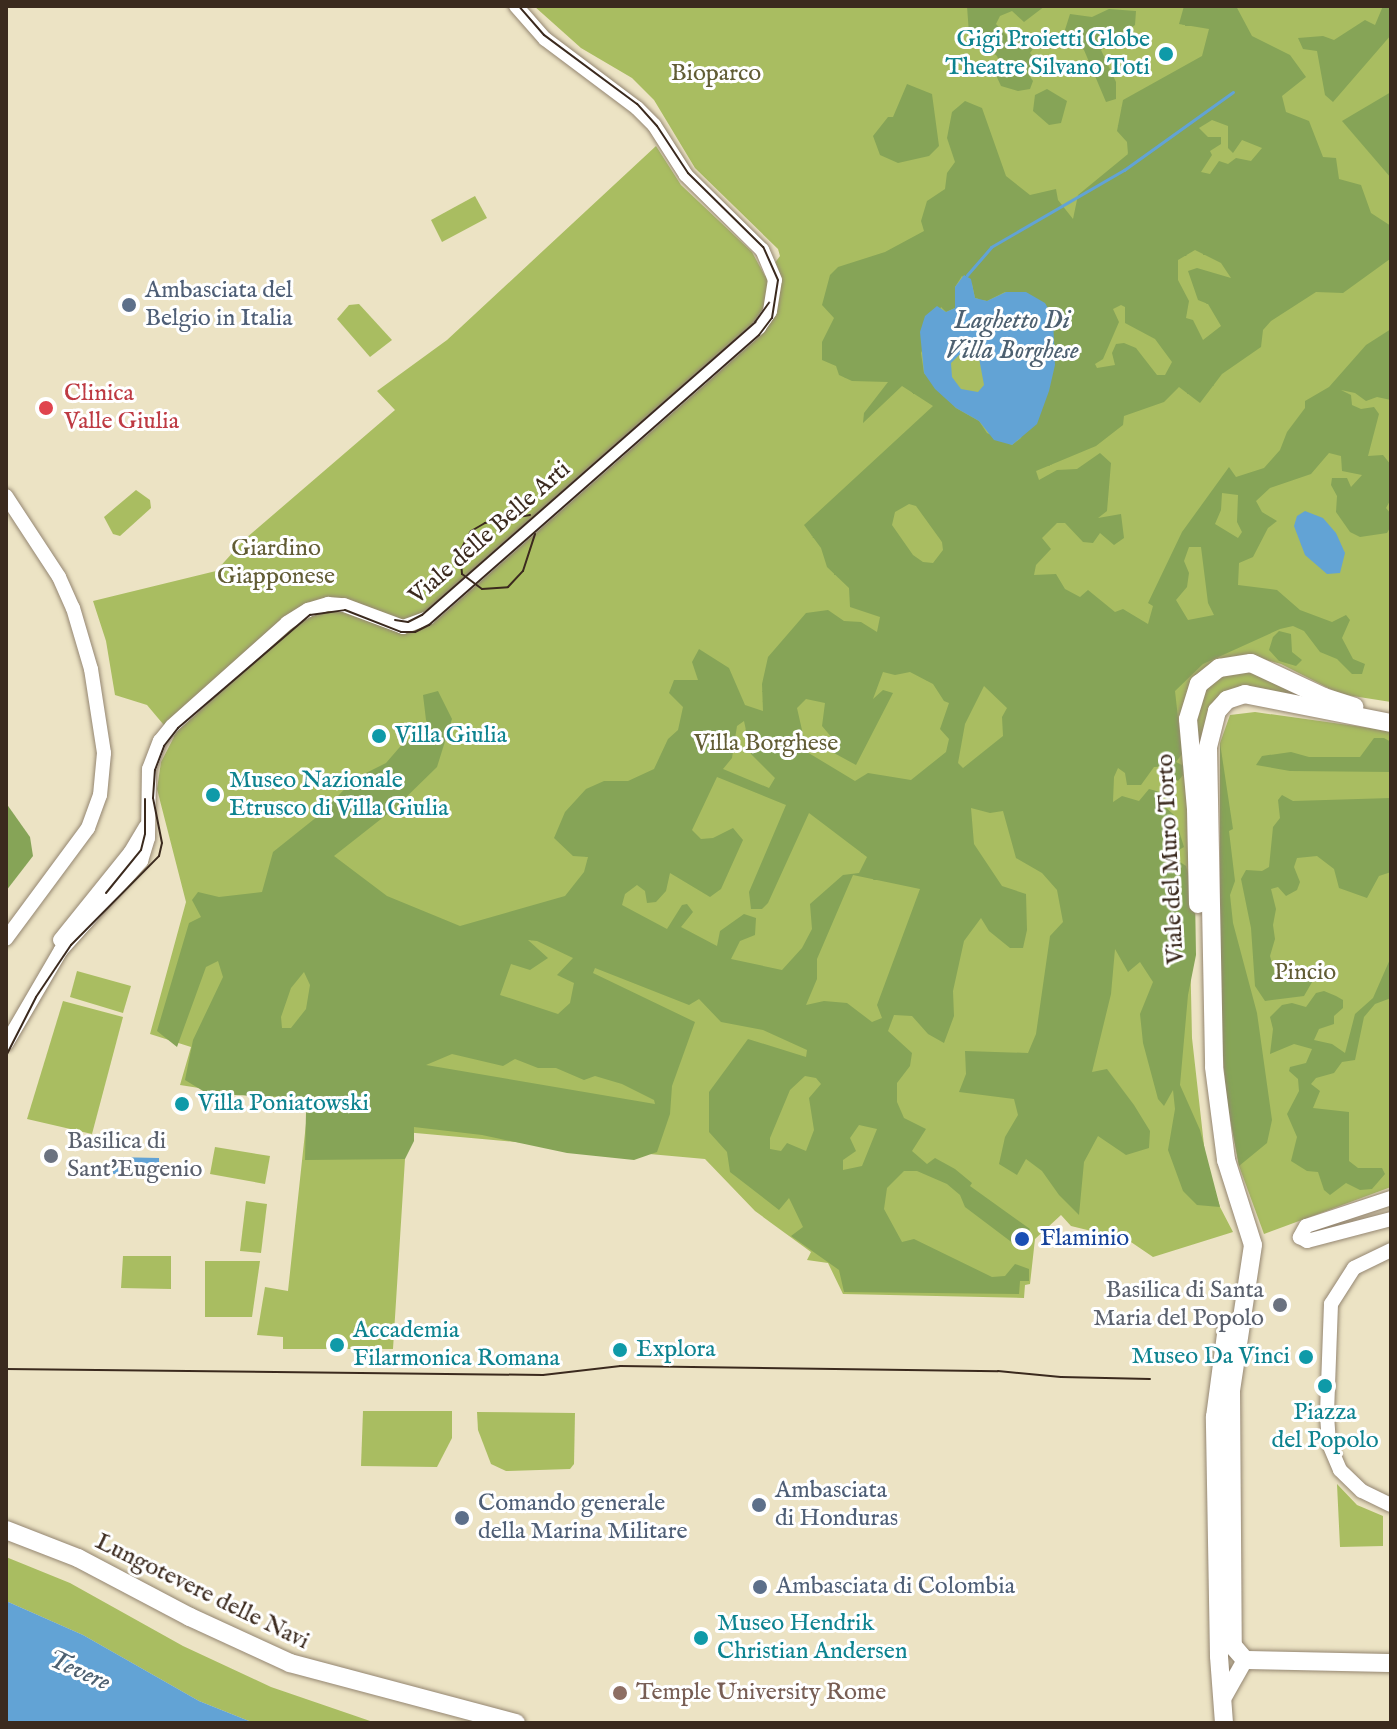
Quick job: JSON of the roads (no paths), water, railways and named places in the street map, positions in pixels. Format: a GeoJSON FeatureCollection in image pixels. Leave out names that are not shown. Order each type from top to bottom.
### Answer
{"type":"FeatureCollection","features":[{"type":"Feature","properties":{"kind":"main road","name":"Viale del Muro Torto"},"geometry":{"type":"LineString","coordinates":[[1246,1236],[1216,1166],[1204,1059],[1197,825],[1189,706],[1196,688],[1211,672],[1226,665],[1247,662],[1335,701],[1391,713]]}},
{"type":"Feature","properties":{"kind":"main road","name":"Viale del Muro Torto"},"geometry":{"type":"LineString","coordinates":[[1246,1236],[1226,1160],[1213,1048],[1208,772],[1211,725],[1224,703],[1251,693],[1391,723]]}},
{"type":"Feature","properties":{"kind":"main road"},"geometry":{"type":"LineString","coordinates":[[1246,1236],[1217,1385],[1233,1646],[1245,1660],[1386,1660]]}},
{"type":"Feature","properties":{"kind":"main road"},"geometry":{"type":"LineString","coordinates":[[1224,1502],[1219,1662],[1224,1723]]}},
{"type":"Feature","properties":{"kind":"main road","name":"Lungotevere delle Navi"},"geometry":{"type":"LineString","coordinates":[[7,1531],[78,1558],[201,1622],[290,1663],[516,1723]]}},
{"type":"Feature","properties":{"kind":"main road"},"geometry":{"type":"LineString","coordinates":[[1224,1697],[1245,1660]]}},
{"type":"Feature","properties":{"kind":"street","name":"Viale delle Belle Arti"},"geometry":{"type":"LineString","coordinates":[[149,820],[148,771],[160,741],[172,726],[280,629],[308,610],[328,604],[344,605],[403,627],[428,618],[759,327],[771,308],[775,291],[774,272],[764,253],[686,175],[654,125],[630,102],[545,39],[516,6]]}},
{"type":"Feature","properties":{"kind":"street"},"geometry":{"type":"LineString","coordinates":[[6,496],[59,577],[73,608],[91,669],[104,753],[100,795],[88,828],[6,939]]}},
{"type":"Feature","properties":{"kind":"street"},"geometry":{"type":"LineString","coordinates":[[48,970],[83,924],[131,874],[145,852],[149,820]]}},
{"type":"Feature","properties":{"kind":"street"},"geometry":{"type":"LineString","coordinates":[[6,1044],[48,970],[66,930],[122,864],[149,820]]}},
{"type":"Feature","properties":{"kind":"street"},"geometry":{"type":"LineString","coordinates":[[1391,1198],[1306,1226],[1300,1237],[1307,1241],[1391,1219]]}},
{"type":"Feature","properties":{"kind":"street"},"geometry":{"type":"LineString","coordinates":[[1390,1250],[1354,1268],[1331,1304],[1327,1415],[1331,1451],[1340,1470],[1362,1491],[1391,1505]]}},
{"type":"Feature","properties":{"kind":"water","name":"Laghetto Di Villa Borghese"},"geometry":{"type":"Polygon","coordinates":[[[964,275],[971,279],[975,298],[987,301],[1006,292],[1026,292],[1045,303],[1053,317],[1055,365],[1049,391],[1037,424],[1012,445],[994,440],[979,421],[956,408],[935,389],[924,373],[920,332],[925,316],[937,306],[946,312],[955,308],[955,287],[964,275]],[[961,353],[951,363],[952,377],[961,389],[978,392],[984,385],[979,358],[961,353]]]}},
{"type":"Feature","properties":{"kind":"water"},"geometry":{"type":"Polygon","coordinates":[[[1305,511],[1323,518],[1336,533],[1345,553],[1340,573],[1327,574],[1305,555],[1294,526],[1297,516],[1305,511]]]}},
{"type":"Feature","properties":{"kind":"water"},"geometry":{"type":"Polygon","coordinates":[[[113,1157],[159,1158],[159,1175],[113,1174],[113,1157]]]}},
{"type":"Feature","properties":{"kind":"water","name":"Tevere"},"geometry":{"type":"Polygon","coordinates":[[[6,1601],[83,1635],[199,1701],[254,1723],[6,1723],[6,1601]]]}},
{"type":"Feature","properties":{"kind":"waterway"},"geometry":{"type":"LineString","coordinates":[[967,275],[991,247],[1124,170],[1233,92]]}},
{"type":"Feature","properties":{"kind":"tram line"},"geometry":{"type":"LineString","coordinates":[[6,1056],[36,997],[71,945],[159,856],[162,843],[153,798],[155,770],[164,746],[178,728],[310,615],[345,610],[401,632],[415,632],[429,625],[759,335],[772,318],[778,280],[763,247],[688,173],[657,126],[637,104],[544,35],[519,6]]}},
{"type":"Feature","properties":{"kind":"tram line"},"geometry":{"type":"LineString","coordinates":[[395,620],[408,622],[422,615],[755,322],[769,303]]}},
{"type":"Feature","properties":{"kind":"tram line"},"geometry":{"type":"LineString","coordinates":[[530,515],[485,523],[471,531],[460,551],[462,574],[482,589],[508,587],[523,571],[535,534]]}},
{"type":"Feature","properties":{"kind":"tram line"},"geometry":{"type":"LineString","coordinates":[[106,893],[141,850],[145,834],[145,799]]}},
{"type":"Feature","properties":{"kind":"tram line"},"geometry":{"type":"LineString","coordinates":[[6,1369],[543,1375],[620,1366],[998,1371],[1061,1377],[1150,1379]]}},
{"type":"Feature","properties":{"kind":"place","name":"Gigi Proietti Globe Theatre Silvano Toti"},"geometry":{"type":"Point","coordinates":[1166,54]}},
{"type":"Feature","properties":{"kind":"place","name":"Ambasciata del Belgio in Italia"},"geometry":{"type":"Point","coordinates":[129,305]}},
{"type":"Feature","properties":{"kind":"place","name":"Clinica Valle Giulia"},"geometry":{"type":"Point","coordinates":[46,408]}},
{"type":"Feature","properties":{"kind":"place","name":"Villa Giulia"},"geometry":{"type":"Point","coordinates":[379,736]}},
{"type":"Feature","properties":{"kind":"place","name":"Museo Nazionale Etrusco di Villa Giulia"},"geometry":{"type":"Point","coordinates":[213,795]}},
{"type":"Feature","properties":{"kind":"place","name":"Villa Poniatowski"},"geometry":{"type":"Point","coordinates":[182,1104]}},
{"type":"Feature","properties":{"kind":"place","name":"Basilica di Sant'Eugenio"},"geometry":{"type":"Point","coordinates":[51,1156]}},
{"type":"Feature","properties":{"kind":"place","name":"Flaminio"},"geometry":{"type":"Point","coordinates":[1022,1239]}},
{"type":"Feature","properties":{"kind":"place","name":"Basilica di Santa Maria del Popolo"},"geometry":{"type":"Point","coordinates":[1280,1305]}},
{"type":"Feature","properties":{"kind":"place","name":"Accademia Filarmonica Romana"},"geometry":{"type":"Point","coordinates":[337,1345]}},
{"type":"Feature","properties":{"kind":"place","name":"Explora"},"geometry":{"type":"Point","coordinates":[620,1350]}},
{"type":"Feature","properties":{"kind":"place","name":"Museo Da Vinci"},"geometry":{"type":"Point","coordinates":[1306,1357]}},
{"type":"Feature","properties":{"kind":"place","name":"Piazza del Popolo"},"geometry":{"type":"Point","coordinates":[1325,1386]}},
{"type":"Feature","properties":{"kind":"place","name":"Ambasciata di Honduras"},"geometry":{"type":"Point","coordinates":[759,1505]}},
{"type":"Feature","properties":{"kind":"place","name":"Comando generale della Marina Militare"},"geometry":{"type":"Point","coordinates":[462,1518]}},
{"type":"Feature","properties":{"kind":"place","name":"Ambasciata di Colombia"},"geometry":{"type":"Point","coordinates":[760,1587]}},
{"type":"Feature","properties":{"kind":"place","name":"Museo Hendrik Christian Andersen"},"geometry":{"type":"Point","coordinates":[701,1638]}},
{"type":"Feature","properties":{"kind":"place","name":"Temple University Rome"},"geometry":{"type":"Point","coordinates":[620,1693]}},
{"type":"Feature","properties":{"kind":"park label","name":"Bioparco"},"geometry":{"type":"Point","coordinates":[716,74]}},
{"type":"Feature","properties":{"kind":"park label","name":"Giardino Giapponese"},"geometry":{"type":"Point","coordinates":[276,563]}},
{"type":"Feature","properties":{"kind":"park label","name":"Villa Borghese"},"geometry":{"type":"Point","coordinates":[766,744]}},
{"type":"Feature","properties":{"kind":"park label","name":"Pincio"},"geometry":{"type":"Point","coordinates":[1305,973]}}]}
